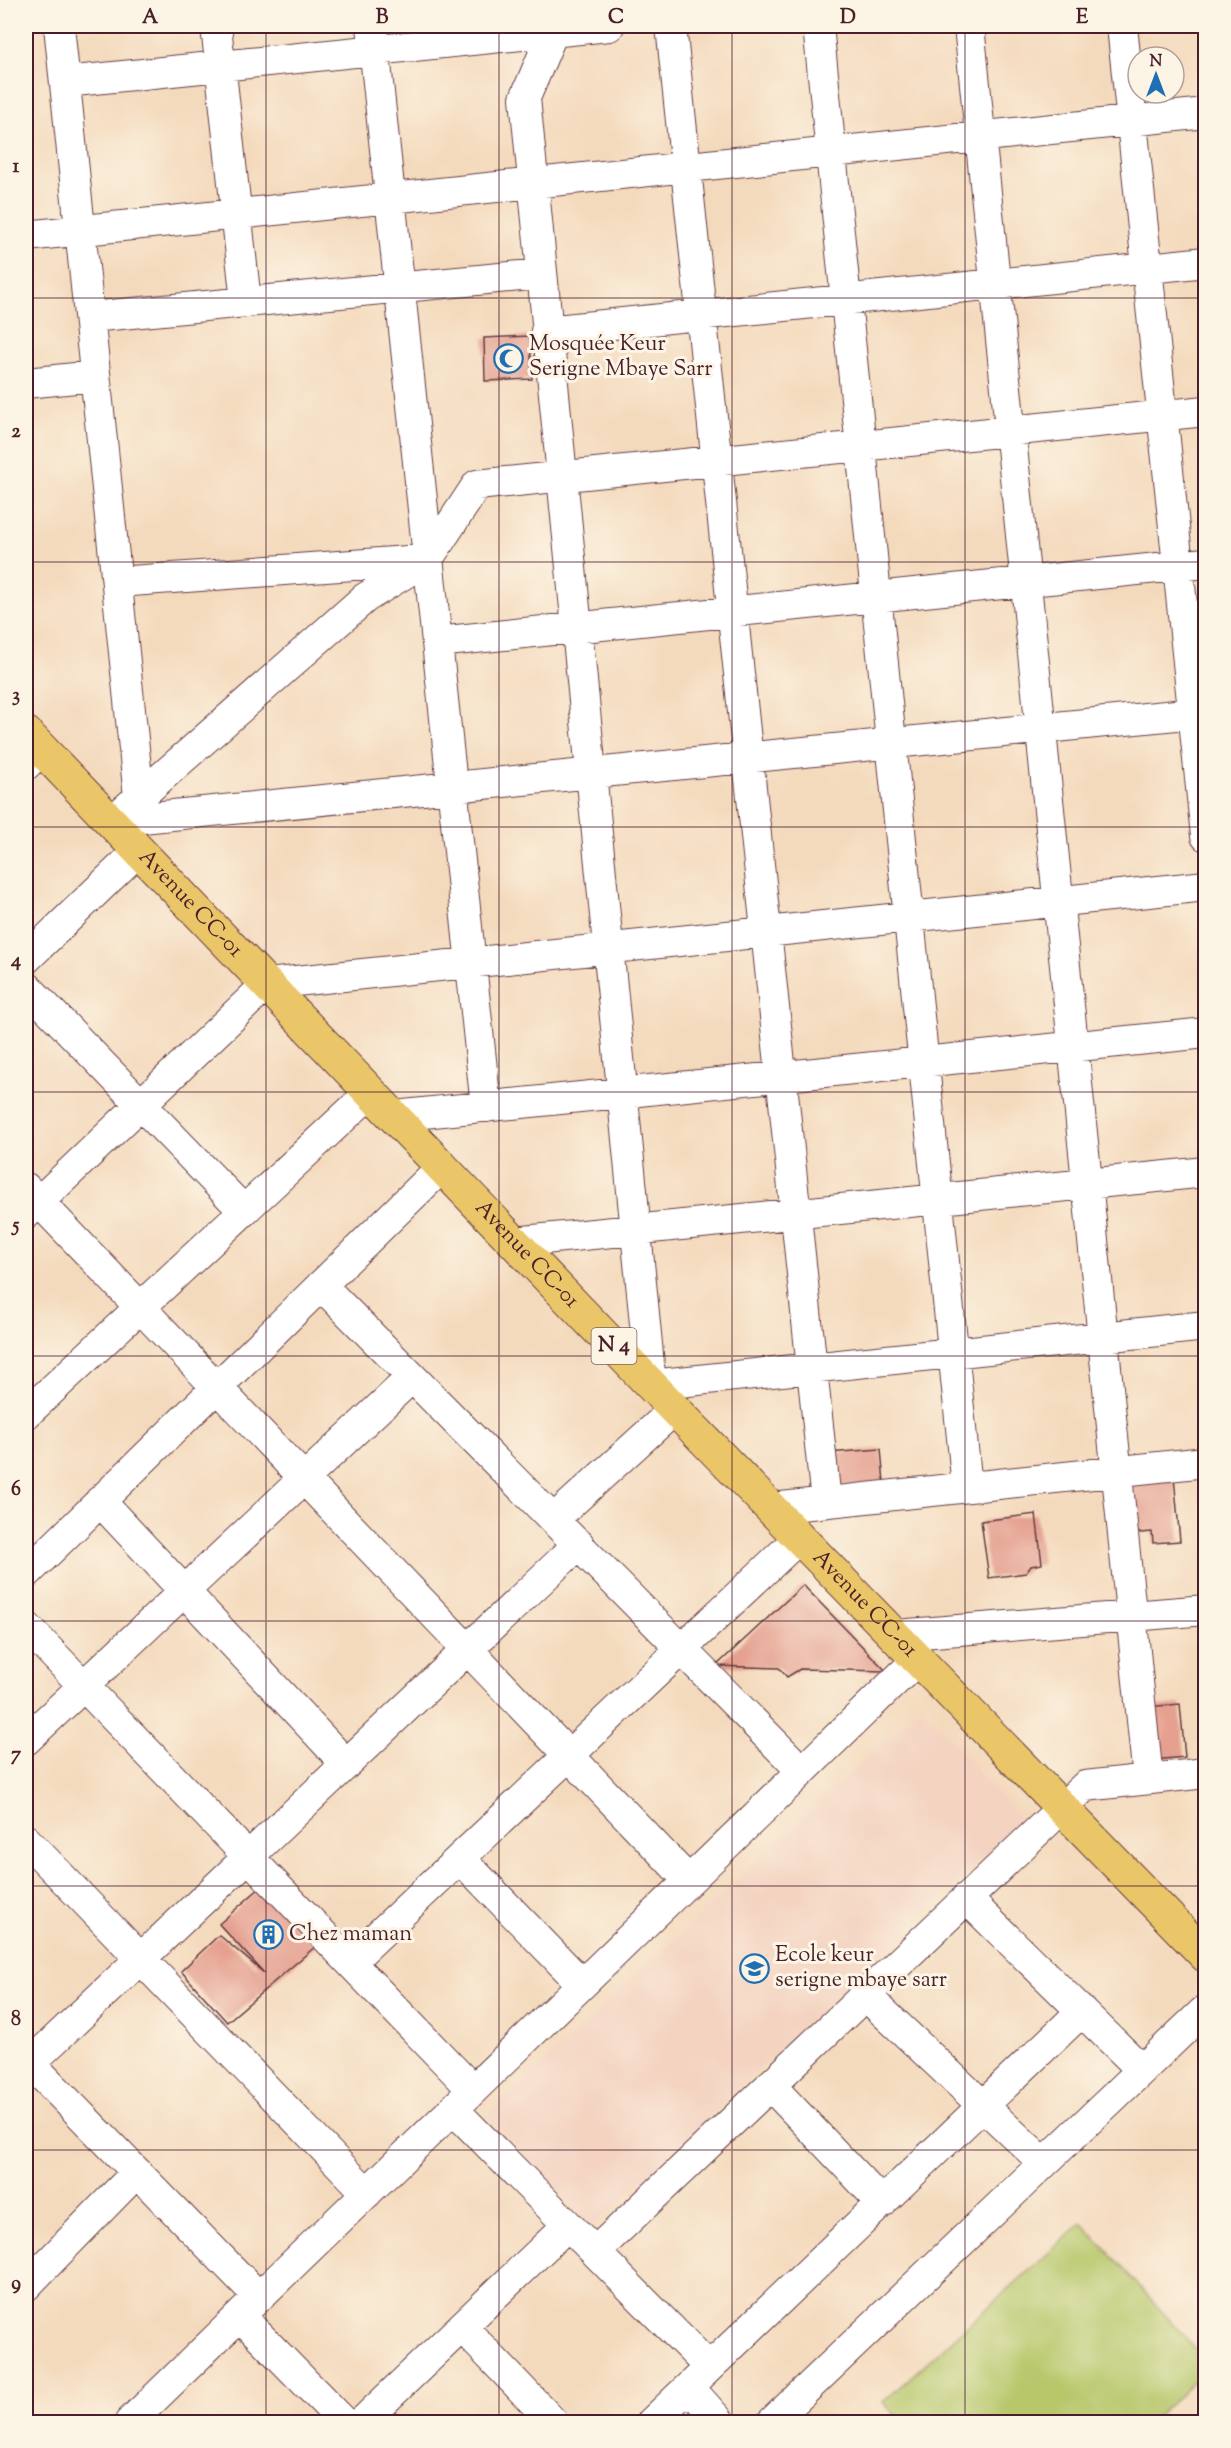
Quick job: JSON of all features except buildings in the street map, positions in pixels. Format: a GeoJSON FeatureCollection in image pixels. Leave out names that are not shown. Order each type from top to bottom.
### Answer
{"type":"FeatureCollection","features":[{"type":"Feature","properties":{"kind":"main road","name":"Avenue CC-01"},"geometry":{"type":"LineString","coordinates":[[31,749],[112,821],[651,1385],[1206,1956]]}},
{"type":"Feature","properties":{"kind":"street"},"geometry":{"type":"LineString","coordinates":[[59,26],[139,797]]}},
{"type":"Feature","properties":{"kind":"street"},"geometry":{"type":"LineString","coordinates":[[216,26],[246,302]]}},
{"type":"Feature","properties":{"kind":"street"},"geometry":{"type":"LineString","coordinates":[[65,82],[220,65],[373,37],[512,30],[553,32],[609,26]]}},
{"type":"Feature","properties":{"kind":"street"},"geometry":{"type":"LineString","coordinates":[[671,26],[826,1502]]}},
{"type":"Feature","properties":{"kind":"street"},"geometry":{"type":"LineString","coordinates":[[818,26],[967,1487]]}},
{"type":"Feature","properties":{"kind":"street"},"geometry":{"type":"LineString","coordinates":[[969,26],[1148,1779]]}},
{"type":"Feature","properties":{"kind":"street"},"geometry":{"type":"LineString","coordinates":[[1122,26],[1162,416],[1192,564],[1206,836]]}},
{"type":"Feature","properties":{"kind":"street"},"geometry":{"type":"LineString","coordinates":[[553,32],[525,98],[546,331],[651,1385],[1206,1326]]}},
{"type":"Feature","properties":{"kind":"street"},"geometry":{"type":"LineString","coordinates":[[373,37],[486,1107]]}},
{"type":"Feature","properties":{"kind":"street"},"geometry":{"type":"LineString","coordinates":[[26,236],[1206,113]]}},
{"type":"Feature","properties":{"kind":"street"},"geometry":{"type":"LineString","coordinates":[[546,331],[1206,262]]}},
{"type":"Feature","properties":{"kind":"street"},"geometry":{"type":"LineString","coordinates":[[90,317],[541,274]]}},
{"type":"Feature","properties":{"kind":"street"},"geometry":{"type":"LineString","coordinates":[[26,383],[95,376]]}},
{"type":"Feature","properties":{"kind":"street"},"geometry":{"type":"LineString","coordinates":[[112,821],[365,598],[428,559],[477,485],[1206,411]]}},
{"type":"Feature","properties":{"kind":"street"},"geometry":{"type":"LineString","coordinates":[[117,582],[428,559]]}},
{"type":"Feature","properties":{"kind":"street"},"geometry":{"type":"LineString","coordinates":[[437,642],[1192,564]]}},
{"type":"Feature","properties":{"kind":"street"},"geometry":{"type":"LineString","coordinates":[[112,821],[1199,712]]}},
{"type":"Feature","properties":{"kind":"street"},"geometry":{"type":"LineString","coordinates":[[26,959],[139,850]]}},
{"type":"Feature","properties":{"kind":"street"},"geometry":{"type":"LineString","coordinates":[[689,1881],[140,1307],[30,1201],[140,1105],[267,984],[1206,886]]}},
{"type":"Feature","properties":{"kind":"street"},"geometry":{"type":"LineString","coordinates":[[26,986],[244,1211]]}},
{"type":"Feature","properties":{"kind":"street"},"geometry":{"type":"LineString","coordinates":[[394,1116],[1206,1033]]}},
{"type":"Feature","properties":{"kind":"street"},"geometry":{"type":"LineString","coordinates":[[26,1414],[371,1092]]}},
{"type":"Feature","properties":{"kind":"street"},"geometry":{"type":"LineString","coordinates":[[26,1574],[442,1167]]}},
{"type":"Feature","properties":{"kind":"street"},"geometry":{"type":"LineString","coordinates":[[514,1242],[1206,1172]]}},
{"type":"Feature","properties":{"kind":"street"},"geometry":{"type":"LineString","coordinates":[[321,1286],[802,1771]]}},
{"type":"Feature","properties":{"kind":"street"},"geometry":{"type":"LineString","coordinates":[[26,1740],[412,1377]]}},
{"type":"Feature","properties":{"kind":"street"},"geometry":{"type":"LineString","coordinates":[[554,1520],[675,1409]]}},
{"type":"Feature","properties":{"kind":"street"},"geometry":{"type":"LineString","coordinates":[[772,1508],[1206,1462]]}},
{"type":"Feature","properties":{"kind":"street"},"geometry":{"type":"LineString","coordinates":[[100,1501],[346,1764]]}},
{"type":"Feature","properties":{"kind":"street"},"geometry":{"type":"LineString","coordinates":[[350,1962],[800,1537]]}},
{"type":"Feature","properties":{"kind":"street"},"geometry":{"type":"LineString","coordinates":[[344,2422],[137,2172],[27,2063],[579,1544]]}},
{"type":"Feature","properties":{"kind":"street"},"geometry":{"type":"LineString","coordinates":[[896,1635],[1206,1610]]}},
{"type":"Feature","properties":{"kind":"street"},"geometry":{"type":"LineString","coordinates":[[26,1626],[350,1962],[568,2225],[595,2252],[699,2377],[720,2422]]}},
{"type":"Feature","properties":{"kind":"street"},"geometry":{"type":"LineString","coordinates":[[138,2420],[250,2307],[918,1658]]}},
{"type":"Feature","properties":{"kind":"street"},"geometry":{"type":"LineString","coordinates":[[595,2252],[1085,1786],[1206,1773]]}},
{"type":"Feature","properties":{"kind":"street"},"geometry":{"type":"LineString","coordinates":[[26,1840],[367,2193]]}},
{"type":"Feature","properties":{"kind":"street"},"geometry":{"type":"LineString","coordinates":[[460,1858],[582,1984]]}},
{"type":"Feature","properties":{"kind":"street"},"geometry":{"type":"LineString","coordinates":[[966,1898],[1142,2070]]}},
{"type":"Feature","properties":{"kind":"street"},"geometry":{"type":"LineString","coordinates":[[865,1995],[1044,2163]]}},
{"type":"Feature","properties":{"kind":"street"},"geometry":{"type":"LineString","coordinates":[[772,2422],[1206,2009]]}},
{"type":"Feature","properties":{"kind":"street"},"geometry":{"type":"LineString","coordinates":[[652,2422],[1082,2012]]}},
{"type":"Feature","properties":{"kind":"street"},"geometry":{"type":"LineString","coordinates":[[770,2085],[882,2203]]}},
{"type":"Feature","properties":{"kind":"street"},"geometry":{"type":"LineString","coordinates":[[26,2286],[137,2172]]}},
{"type":"Feature","properties":{"kind":"street"},"geometry":{"type":"LineString","coordinates":[[362,2422],[568,2225]]}},
{"type":"Feature","properties":{"kind":"street"},"geometry":{"type":"LineString","coordinates":[[462,2327],[554,2422]]}},
{"type":"Feature","properties":{"kind":"shaded area","name":"Ecole keur serigne mbaye sarr"},"geometry":{"type":"Polygon","coordinates":[[[921,1706],[1022,1821],[593,2227],[487,2116],[921,1706]]]}},
{"type":"Feature","properties":{"kind":"green space"},"geometry":{"type":"Polygon","coordinates":[[[1082,2223],[1205,2359],[1205,2372],[1150,2422],[902,2422],[883,2402],[1082,2223]]]}},
{"type":"Feature","properties":{"kind":"place","name":"Mosquée Keur Serigne Mbaye Sarr"},"geometry":{"type":"Point","coordinates":[508,358]}},
{"type":"Feature","properties":{"kind":"place","name":"Chez maman"},"geometry":{"type":"Point","coordinates":[268,1935]}},
{"type":"Feature","properties":{"kind":"place","name":"Ecole keur serigne mbaye sarr"},"geometry":{"type":"Point","coordinates":[754,1969]}}]}
